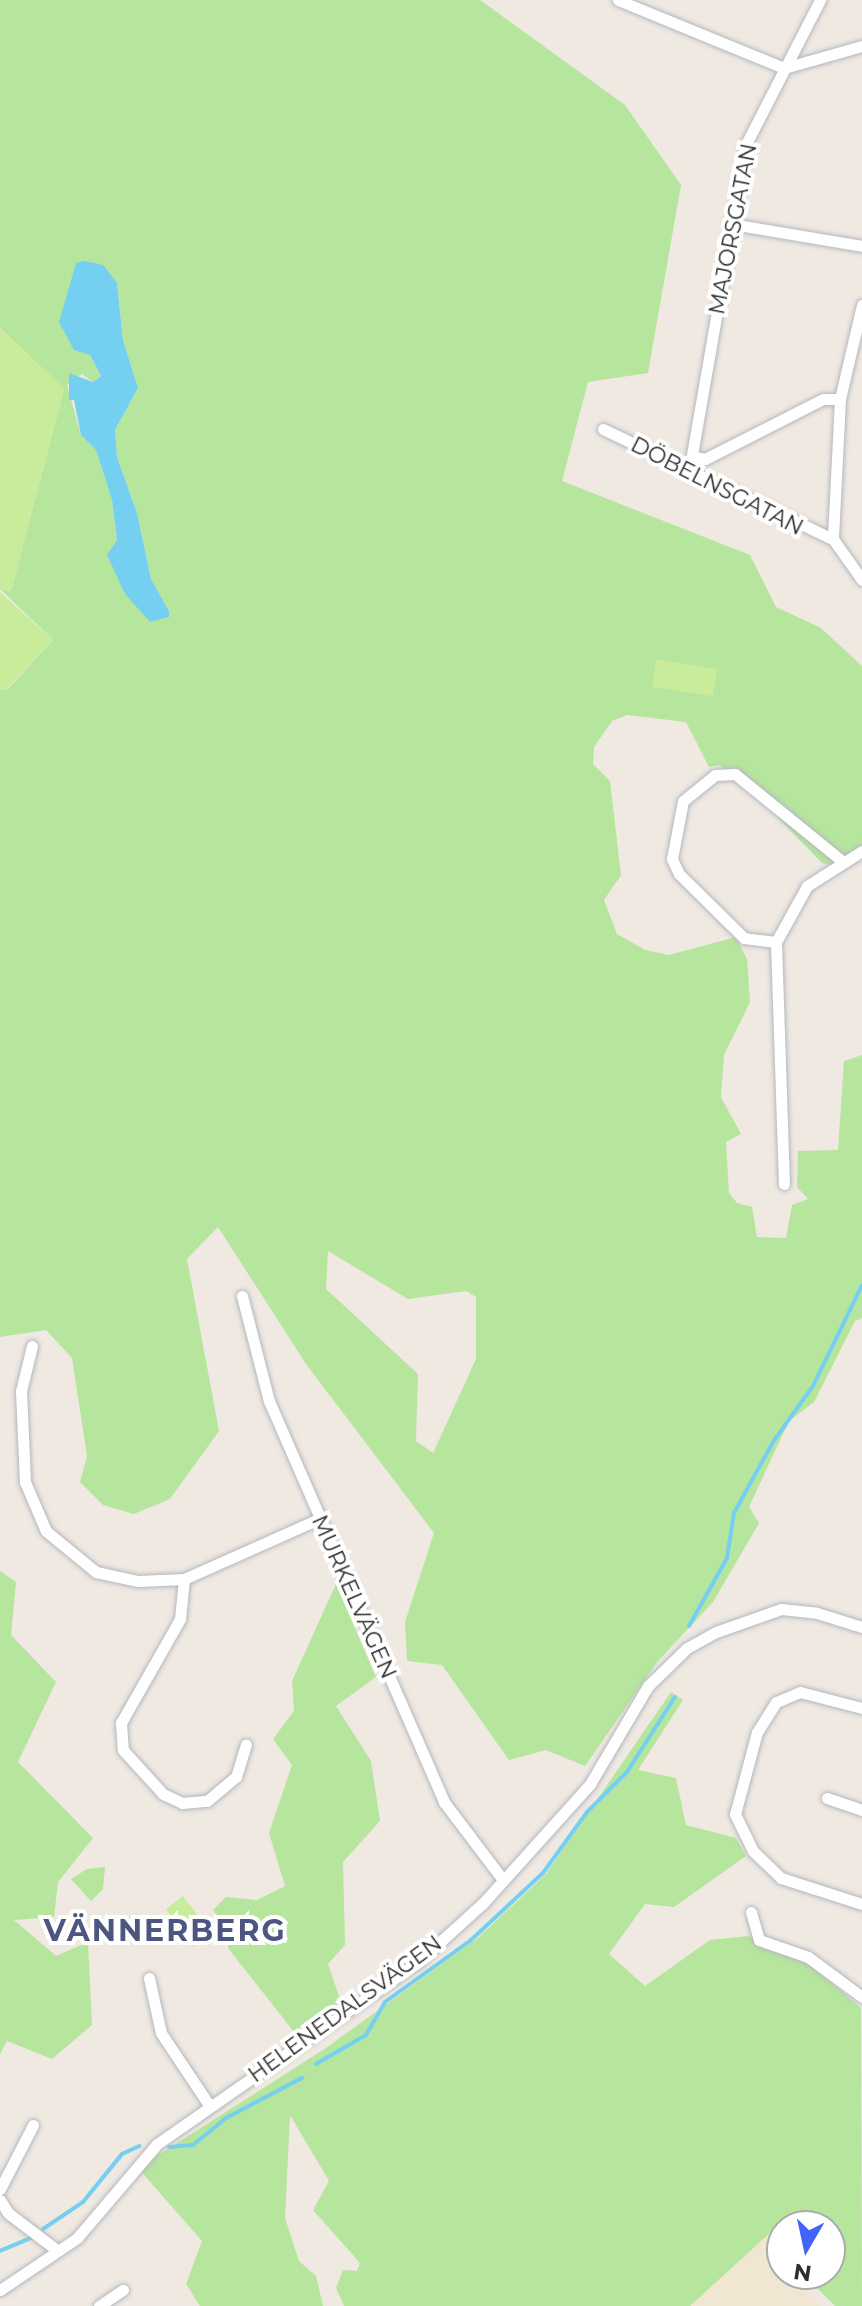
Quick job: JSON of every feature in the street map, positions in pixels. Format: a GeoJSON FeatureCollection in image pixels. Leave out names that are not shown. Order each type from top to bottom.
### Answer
{"type":"FeatureCollection","features":[{"type":"Feature","properties":{"kind":"street"},"geometry":{"type":"LineString","coordinates":[[618,0],[784,68],[862,46]]}},
{"type":"Feature","properties":{"kind":"street","name":"MAJORSGATAN"},"geometry":{"type":"LineString","coordinates":[[689,472],[746,144],[820,0]]}},
{"type":"Feature","properties":{"kind":"street"},"geometry":{"type":"LineString","coordinates":[[732,224],[862,246]]}},
{"type":"Feature","properties":{"kind":"street"},"geometry":{"type":"LineString","coordinates":[[862,305],[840,399],[833,539],[862,580]]}},
{"type":"Feature","properties":{"kind":"street"},"geometry":{"type":"LineString","coordinates":[[692,456],[705,459],[823,399],[840,399]]}},
{"type":"Feature","properties":{"kind":"street","name":"DÖBELNSGATAN"},"geometry":{"type":"LineString","coordinates":[[603,429],[833,539]]}},
{"type":"Feature","properties":{"kind":"street"},"geometry":{"type":"LineString","coordinates":[[776,942],[744,938],[679,874],[672,859],[683,801],[715,775],[735,774],[841,860]]}},
{"type":"Feature","properties":{"kind":"street"},"geometry":{"type":"LineString","coordinates":[[784,1184],[776,942],[807,886],[841,860],[862,851]]}},
{"type":"Feature","properties":{"kind":"street","name":"MURKELVÄGEN"},"geometry":{"type":"LineString","coordinates":[[242,1296],[265,1390],[444,1802],[503,1880]]}},
{"type":"Feature","properties":{"kind":"street"},"geometry":{"type":"LineString","coordinates":[[32,1346],[21,1391],[20,1442],[25,1482],[46,1531],[96,1572],[138,1581],[184,1579],[319,1519]]}},
{"type":"Feature","properties":{"kind":"street"},"geometry":{"type":"LineString","coordinates":[[184,1579],[180,1619],[121,1723],[123,1750],[163,1794],[182,1803],[207,1801],[236,1777],[246,1745]]}},
{"type":"Feature","properties":{"kind":"street","name":"HELENEDALSVÄGEN"},"geometry":{"type":"LineString","coordinates":[[0,2290],[92,2222],[135,2165],[209,2105],[418,1962],[503,1880],[590,1784],[648,1686],[687,1648],[716,1632],[781,1609],[817,1613],[861,1624]]}},
{"type":"Feature","properties":{"kind":"street"},"geometry":{"type":"LineString","coordinates":[[862,1708],[800,1692],[776,1702],[757,1732],[735,1814],[753,1851],[781,1878],[862,1904]]}},
{"type":"Feature","properties":{"kind":"street"},"geometry":{"type":"LineString","coordinates":[[827,1798],[862,1810]]}},
{"type":"Feature","properties":{"kind":"street"},"geometry":{"type":"LineString","coordinates":[[751,1912],[759,1940],[808,1957],[862,1997]]}},
{"type":"Feature","properties":{"kind":"street"},"geometry":{"type":"LineString","coordinates":[[149,1978],[161,2033],[209,2105]]}},
{"type":"Feature","properties":{"kind":"street"},"geometry":{"type":"LineString","coordinates":[[0,2189],[33,2125]]}},
{"type":"Feature","properties":{"kind":"street"},"geometry":{"type":"LineString","coordinates":[[0,2200],[8,2213],[57,2250]]}},
{"type":"Feature","properties":{"kind":"street"},"geometry":{"type":"LineString","coordinates":[[99,2306],[123,2290]]}},
{"type":"Feature","properties":{"kind":"shaded area"},"geometry":{"type":"Polygon","coordinates":[[[766,2236],[766,2290],[806,2290],[821,2306],[690,2306],[766,2236]]]}},
{"type":"Feature","properties":{"kind":"green space"},"geometry":{"type":"Polygon","coordinates":[[[0,0],[480,0],[625,105],[681,185],[648,373],[588,382],[562,481],[750,555],[776,607],[821,628],[862,666],[862,859],[845,868],[822,863],[753,792],[719,765],[709,767],[686,722],[627,715],[612,721],[594,747],[593,764],[610,781],[621,875],[604,900],[617,934],[645,950],[669,955],[736,937],[747,959],[750,1002],[724,1055],[721,1097],[741,1134],[726,1142],[729,1193],[737,1203],[752,1207],[757,1237],[786,1238],[792,1205],[808,1199],[797,1187],[798,1151],[838,1150],[844,1061],[862,1055],[862,1318],[855,1321],[814,1402],[789,1421],[749,1507],[759,1523],[713,1602],[658,1661],[585,1766],[546,1750],[509,1760],[442,1665],[407,1661],[405,1622],[434,1533],[306,1364],[218,1227],[187,1259],[219,1431],[170,1499],[134,1514],[103,1505],[80,1482],[87,1456],[72,1358],[46,1330],[0,1337],[0,690],[8,689],[53,640],[0,589],[11,591],[64,389],[0,328],[0,0]],[[76,264],[64,307],[101,376],[93,382],[82,374],[67,385],[81,435],[96,450],[112,500],[117,540],[108,555],[125,594],[169,611],[151,579],[137,513],[117,457],[115,430],[138,388],[123,340],[117,283],[76,264]],[[328,1251],[326,1289],[418,1374],[416,1441],[433,1453],[476,1359],[476,1297],[466,1291],[408,1299],[328,1251]]]}},
{"type":"Feature","properties":{"kind":"green space"},"geometry":{"type":"Polygon","coordinates":[[[0,328],[64,389],[11,591],[0,589],[0,328]]]}},
{"type":"Feature","properties":{"kind":"green space"},"geometry":{"type":"Polygon","coordinates":[[[0,592],[53,640],[7,689],[0,690],[0,592]]]}},
{"type":"Feature","properties":{"kind":"green space"},"geometry":{"type":"Polygon","coordinates":[[[656,659],[717,669],[713,696],[652,687],[656,659]]]}},
{"type":"Feature","properties":{"kind":"green space"},"geometry":{"type":"Polygon","coordinates":[[[0,1571],[16,1582],[11,1635],[56,1682],[18,1762],[93,1838],[58,1882],[54,1917],[14,1920],[56,1956],[88,1942],[92,2025],[52,2059],[7,2041],[0,2054],[0,1571]]]}},
{"type":"Feature","properties":{"kind":"green space"},"geometry":{"type":"Polygon","coordinates":[[[336,1584],[376,1677],[336,1706],[371,1761],[380,1821],[343,1862],[345,1945],[328,1964],[342,2005],[294,2032],[228,1948],[227,1930],[213,1910],[226,1897],[257,1900],[285,1886],[269,1833],[292,1765],[273,1739],[294,1711],[292,1681],[336,1584]]]}},
{"type":"Feature","properties":{"kind":"green space"},"geometry":{"type":"Polygon","coordinates":[[[671,1692],[683,1700],[638,1770],[676,1778],[686,1825],[736,1838],[746,1856],[674,1907],[645,1904],[609,1954],[645,1986],[710,1940],[748,1936],[811,1966],[861,2008],[862,2306],[835,2306],[819,2290],[846,2290],[846,2210],[766,2210],[766,2236],[690,2306],[344,2306],[336,2288],[343,2270],[357,2271],[360,2263],[313,2210],[329,2181],[290,2115],[285,2218],[299,2261],[316,2276],[323,2306],[200,2306],[186,2284],[202,2241],[138,2168],[326,2048],[479,1937],[546,1874],[671,1692]]]}},
{"type":"Feature","properties":{"kind":"green space"},"geometry":{"type":"Polygon","coordinates":[[[105,1867],[103,1889],[91,1901],[71,1879],[87,1869],[105,1867]]]}},
{"type":"Feature","properties":{"kind":"green space"},"geometry":{"type":"Polygon","coordinates":[[[183,1896],[212,1934],[194,1947],[166,1909],[183,1896]]]}},
{"type":"Feature","properties":{"kind":"water"},"geometry":{"type":"Polygon","coordinates":[[[85,261],[103,265],[117,283],[123,340],[138,388],[115,430],[117,457],[137,513],[151,579],[169,611],[169,617],[150,622],[125,594],[107,555],[117,540],[112,500],[96,450],[81,435],[74,400],[69,400],[69,373],[93,382],[101,376],[90,355],[74,350],[59,322],[76,263],[85,261]]]}},
{"type":"Feature","properties":{"kind":"waterway"},"geometry":{"type":"LineString","coordinates":[[689,1626],[727,1558],[734,1513],[773,1442],[813,1386],[862,1285]]}},
{"type":"Feature","properties":{"kind":"waterway"},"geometry":{"type":"LineString","coordinates":[[316,2064],[366,2035],[385,2002],[470,1941],[543,1873],[587,1812],[627,1772],[675,1697]]}},
{"type":"Feature","properties":{"kind":"waterway"},"geometry":{"type":"LineString","coordinates":[[169,2147],[193,2145],[226,2118],[302,2078]]}},
{"type":"Feature","properties":{"kind":"waterway"},"geometry":{"type":"LineString","coordinates":[[43,2229],[83,2202],[122,2154],[139,2146]]}},
{"type":"Feature","properties":{"kind":"waterway"},"geometry":{"type":"LineString","coordinates":[[0,2251],[30,2238]]}},
{"type":"Feature","properties":{"kind":"district","name":"VÄNNERBERG"},"geometry":{"type":"Point","coordinates":[165,1931]}}]}
